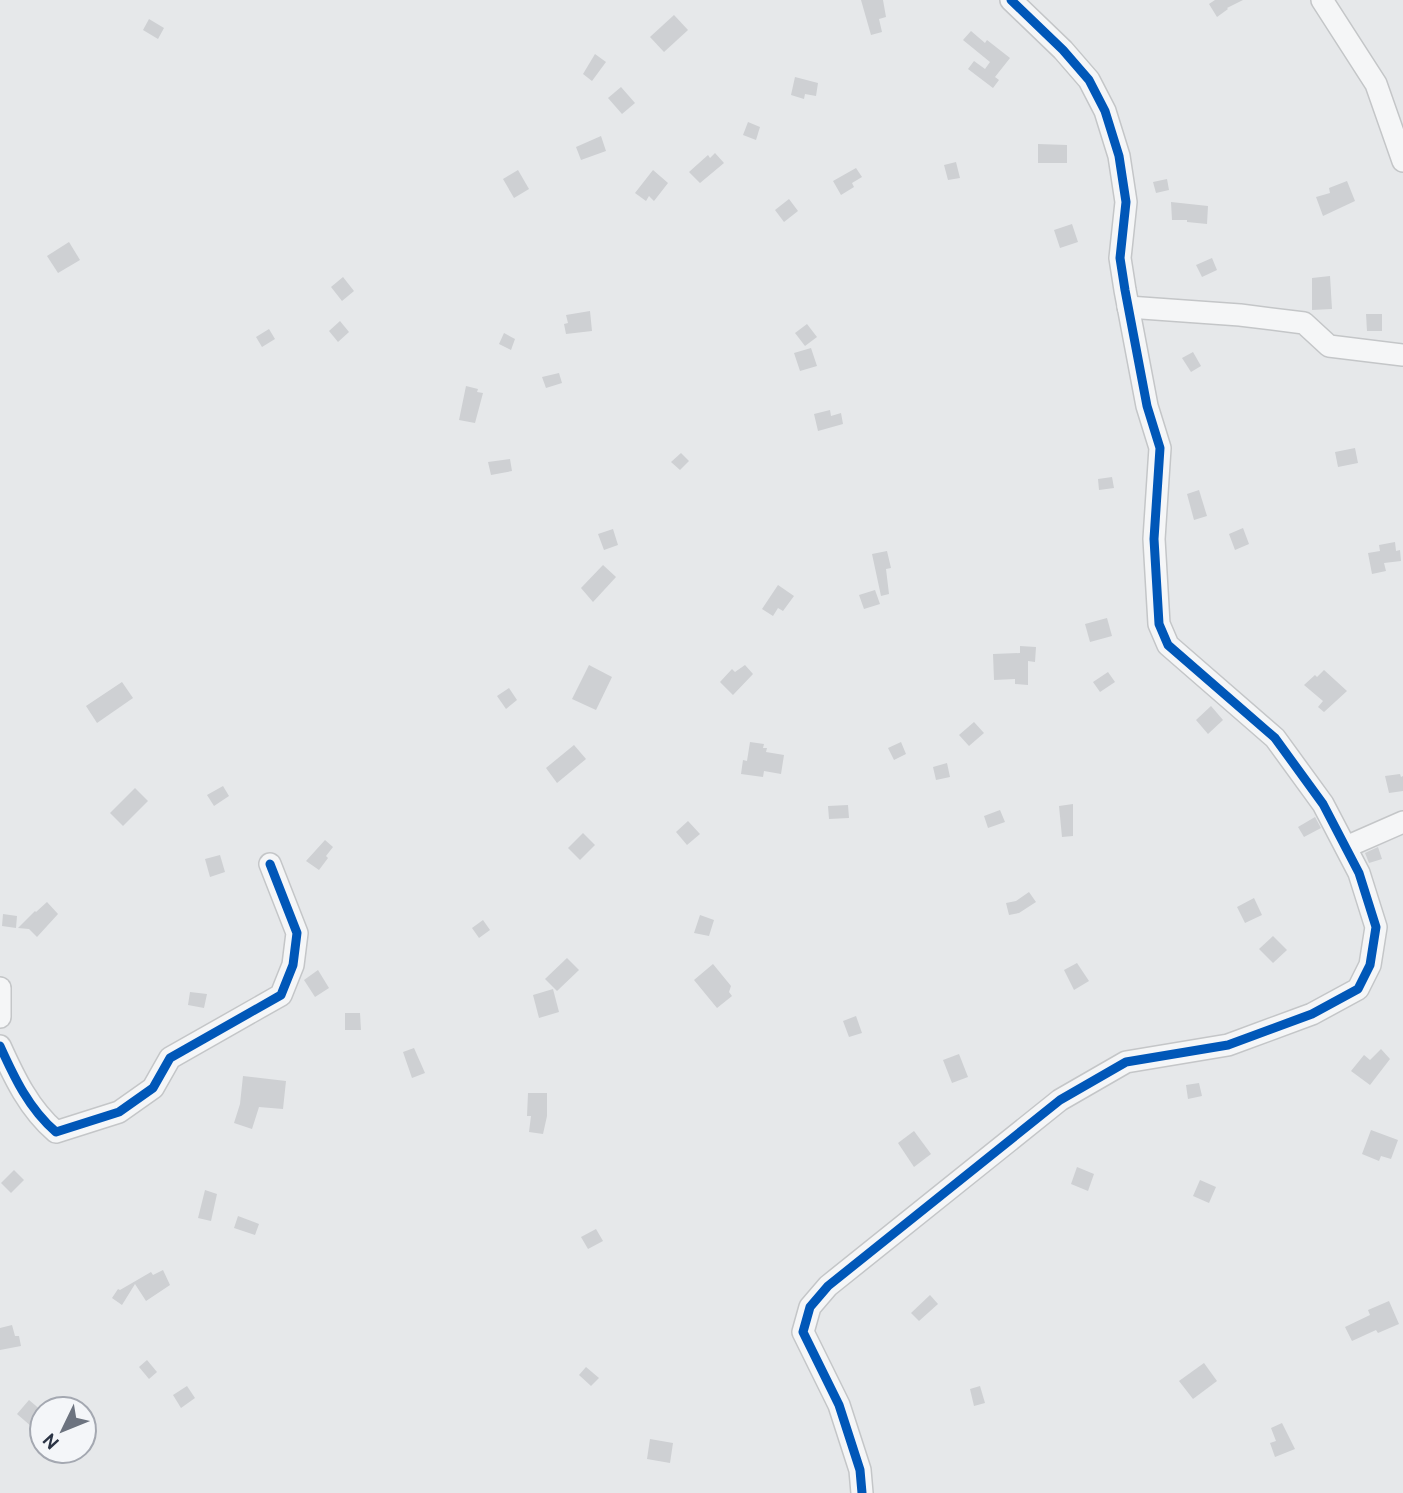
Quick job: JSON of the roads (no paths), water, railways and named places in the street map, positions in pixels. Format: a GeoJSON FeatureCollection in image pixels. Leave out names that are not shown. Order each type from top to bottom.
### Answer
{"type":"FeatureCollection","features":[{"type":"Feature","properties":{"kind":"street"},"geometry":{"type":"LineString","coordinates":[[862,1493],[860,1469],[839,1405],[803,1332],[810,1307],[828,1286],[1060,1100],[1126,1062],[1228,1045],[1312,1014],[1358,989],[1370,965],[1376,927],[1359,873],[1346,847],[1323,804],[1275,737],[1168,645],[1159,625],[1154,539],[1160,448],[1147,406],[1121,258],[1126,202],[1119,156],[1105,111],[1089,80],[1063,50],[1011,0]]}},
{"type":"Feature","properties":{"kind":"street"},"geometry":{"type":"LineString","coordinates":[[1322,0],[1376,84],[1403,161]]}},
{"type":"Feature","properties":{"kind":"street"},"geometry":{"type":"LineString","coordinates":[[1128,307],[1240,315],[1304,323],[1329,346],[1403,355]]}},
{"type":"Feature","properties":{"kind":"street"},"geometry":{"type":"LineString","coordinates":[[1346,847],[1403,821]]}},
{"type":"Feature","properties":{"kind":"street"},"geometry":{"type":"LineString","coordinates":[[0,1046],[16,1081],[42,1120],[56,1132],[119,1112],[153,1088],[170,1058],[281,995],[293,965],[297,933],[270,864]]}},
{"type":"Feature","properties":{"kind":"street"},"geometry":{"type":"LineString","coordinates":[[0,988],[0,1017]]}}]}
